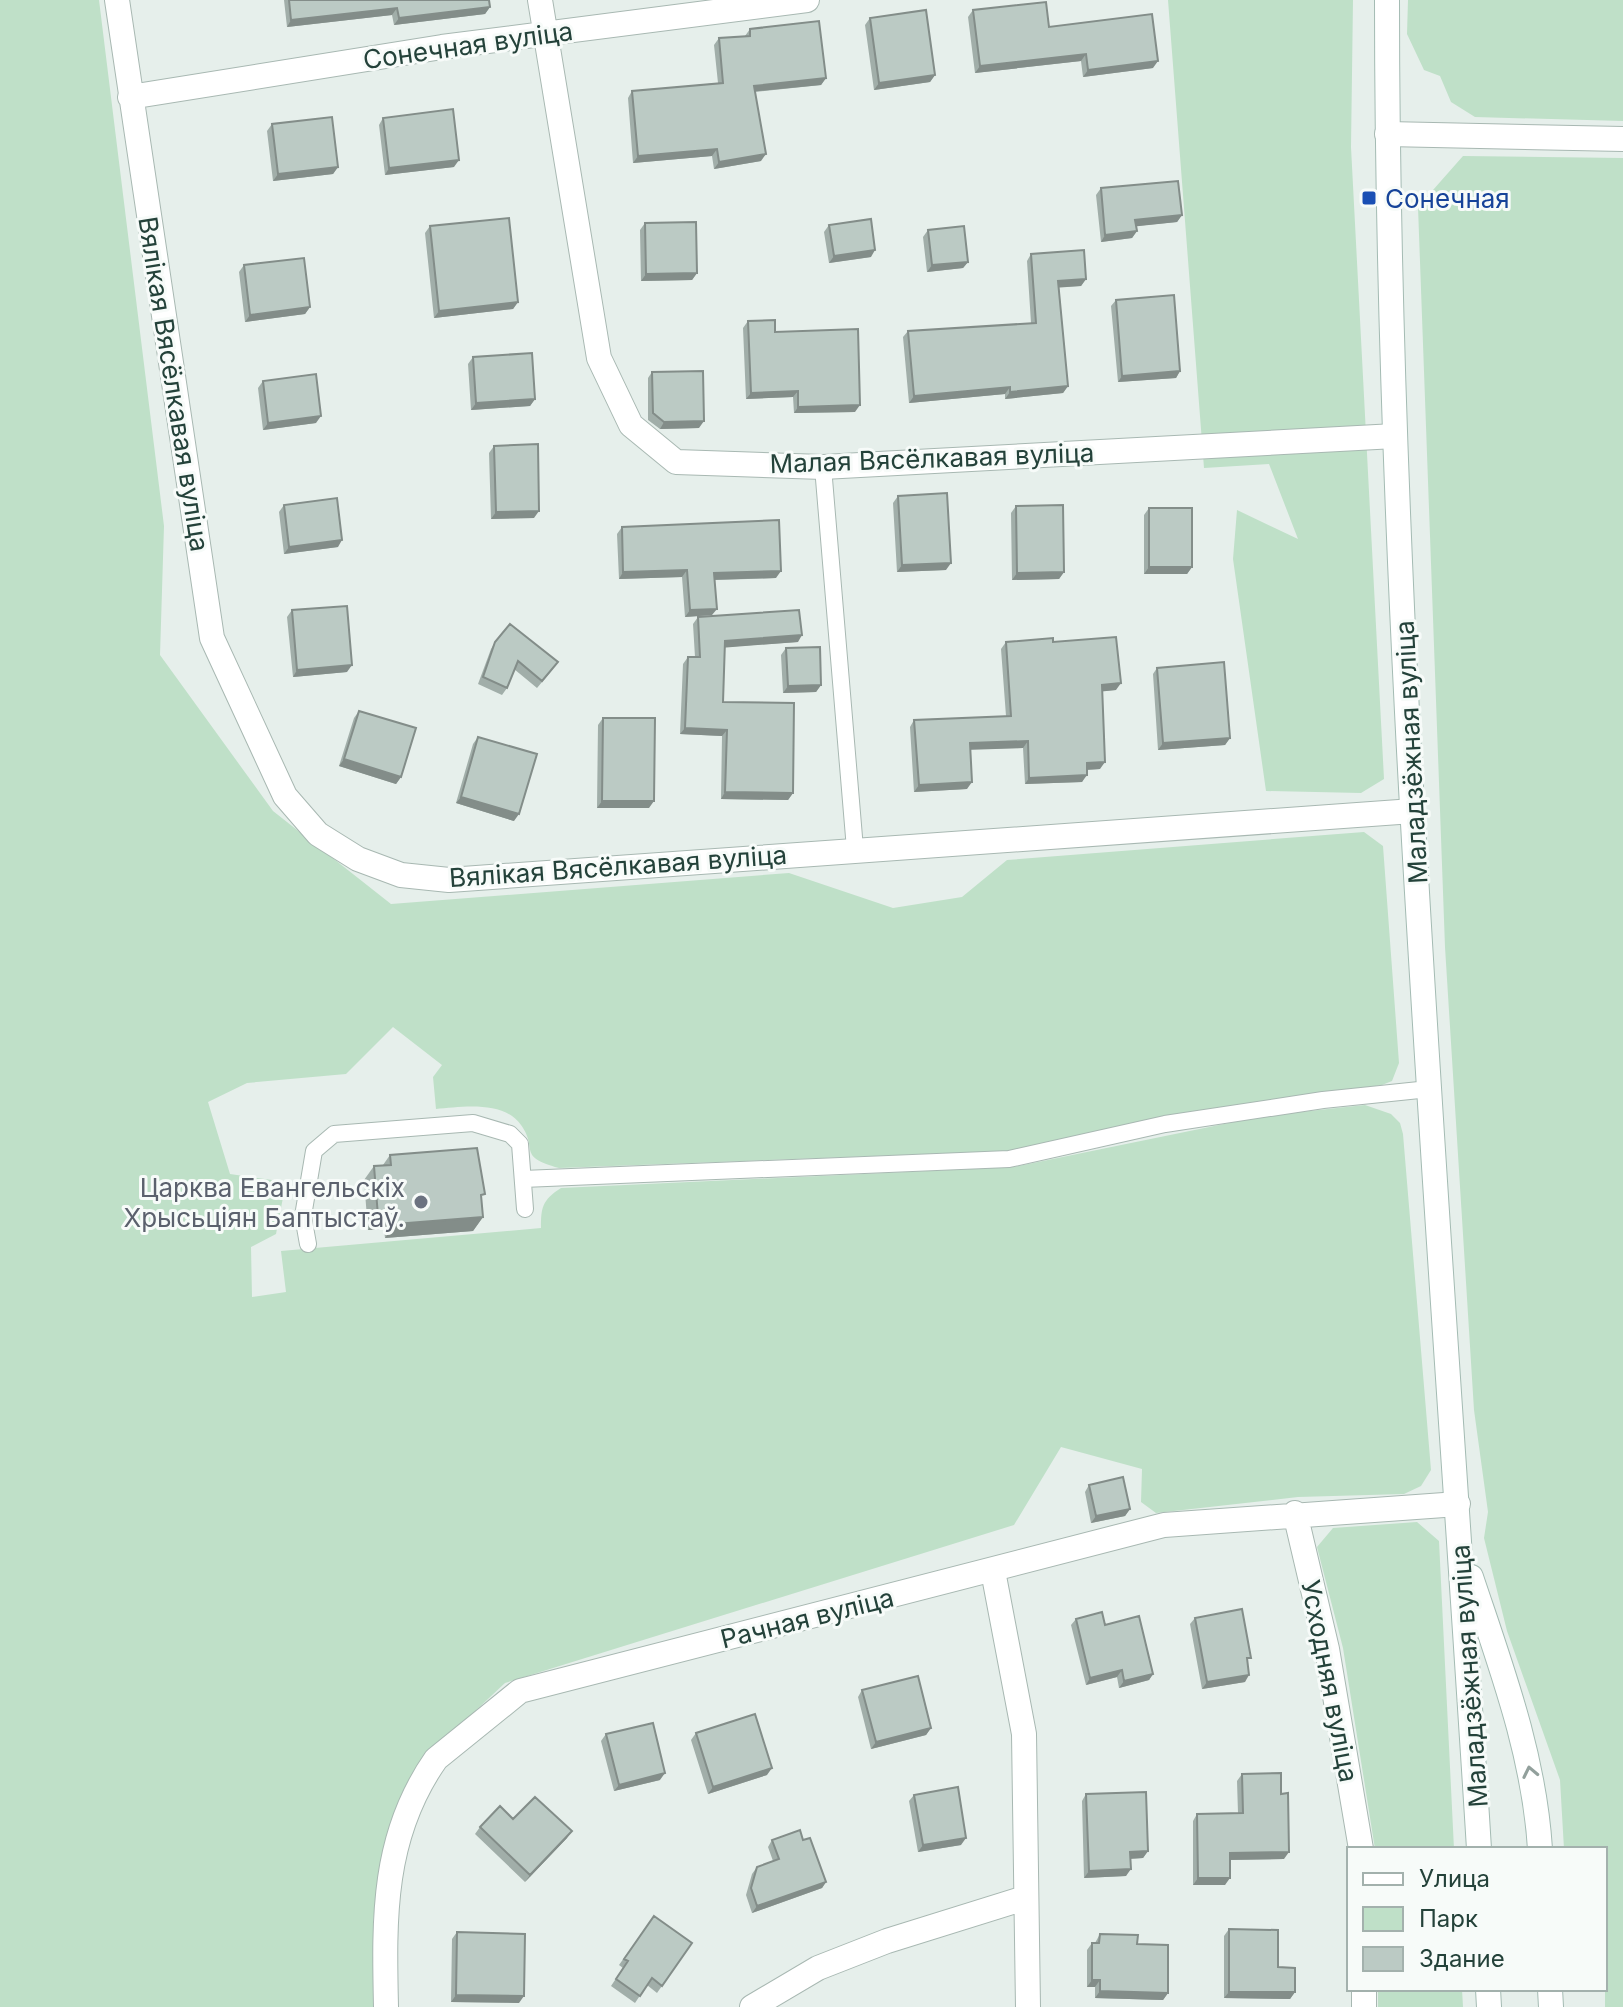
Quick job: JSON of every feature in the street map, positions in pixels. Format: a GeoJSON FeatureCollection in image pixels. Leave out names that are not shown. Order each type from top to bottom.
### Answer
{"type":"FeatureCollection","features":[{"type":"Feature","properties":{"kind":"street","name":"Вялікая Вясёлкавая вуліца"},"geometry":{"type":"LineString","coordinates":[[117,0],[212,638],[285,796],[318,834],[358,859],[401,875],[449,880],[1413,811]]}},
{"type":"Feature","properties":{"kind":"street","name":"Малая Вясёлкавая вуліца"},"geometry":{"type":"LineString","coordinates":[[540,0],[599,358],[631,425],[676,462],[823,467],[1395,436]]}},
{"type":"Feature","properties":{"kind":"street","name":"Сонечная вуліца"},"geometry":{"type":"LineString","coordinates":[[130,97],[546,33],[807,0]]}},
{"type":"Feature","properties":{"kind":"street","name":"Маладзёжная вуліца"},"geometry":{"type":"LineString","coordinates":[[1387,0],[1387,134],[1395,436],[1413,811],[1479,1847]]}},
{"type":"Feature","properties":{"kind":"street"},"geometry":{"type":"LineString","coordinates":[[1387,134],[1623,139]]}},
{"type":"Feature","properties":{"kind":"street","name":"Маладзёжная вуліца"},"geometry":{"type":"LineString","coordinates":[[1458,1504],[1467,1565],[1520,1725],[1537,1804],[1540,1847]]}},
{"type":"Feature","properties":{"kind":"street","name":"Рачная вуліца"},"geometry":{"type":"LineString","coordinates":[[386,2007],[384,1920],[391,1856],[427,1772],[436,1759],[520,1691],[1164,1525],[1295,1513],[1458,1504]]}},
{"type":"Feature","properties":{"kind":"street","name":"Усходняя вуліца"},"geometry":{"type":"LineString","coordinates":[[1295,1513],[1327,1649],[1361,1847]]}},
{"type":"Feature","properties":{"kind":"street"},"geometry":{"type":"LineString","coordinates":[[993,1571],[1024,1734],[1028,2007]]}},
{"type":"Feature","properties":{"kind":"street"},"geometry":{"type":"LineString","coordinates":[[752,2007],[818,1968],[887,1941],[1025,1898]]}},
{"type":"Feature","properties":{"kind":"lane"},"geometry":{"type":"LineString","coordinates":[[823,467],[855,849]]}},
{"type":"Feature","properties":{"kind":"lane"},"geometry":{"type":"LineString","coordinates":[[523,1179],[1009,1159],[1165,1124],[1323,1100],[1429,1089]]}},
{"type":"Feature","properties":{"kind":"lane"},"geometry":{"type":"LineString","coordinates":[[308,1244],[303,1216],[314,1151],[334,1134],[473,1123],[510,1134],[520,1144],[525,1209]]}},
{"type":"Feature","properties":{"kind":"green space"},"geometry":{"type":"Polygon","coordinates":[[[0,0],[99,0],[164,526],[160,655],[273,811],[391,904],[789,873],[893,908],[962,897],[1007,860],[1364,832],[1383,846],[1399,1063],[1392,1081],[1382,1085],[1256,1104],[1007,1151],[559,1168],[533,1156],[521,1125],[504,1112],[482,1107],[436,1109],[433,1077],[442,1065],[393,1027],[346,1074],[247,1083],[208,1102],[230,1174],[286,1182],[276,1234],[251,1247],[252,1297],[286,1292],[281,1251],[541,1228],[544,1205],[561,1188],[1013,1167],[1263,1116],[1365,1105],[1391,1114],[1400,1123],[1403,1134],[1431,1470],[1421,1486],[1404,1494],[1298,1497],[1156,1513],[1141,1502],[1142,1469],[1061,1447],[1014,1525],[505,1683],[421,1762],[384,1853],[373,1920],[374,2007],[0,2007],[0,0]]]}},
{"type":"Feature","properties":{"kind":"green space"},"geometry":{"type":"Polygon","coordinates":[[[1168,0],[1353,0],[1351,147],[1384,779],[1361,793],[1266,791],[1233,559],[1237,510],[1298,539],[1269,464],[1204,468],[1168,0]]]}},
{"type":"Feature","properties":{"kind":"green space"},"geometry":{"type":"Polygon","coordinates":[[[1408,0],[1623,0],[1623,121],[1475,117],[1451,102],[1440,76],[1424,70],[1407,34],[1408,0]]]}},
{"type":"Feature","properties":{"kind":"green space"},"geometry":{"type":"Polygon","coordinates":[[[1463,156],[1623,158],[1623,2007],[1605,2007],[1607,1847],[1564,1847],[1560,1780],[1507,1631],[1484,1538],[1488,1512],[1474,1410],[1445,947],[1418,207],[1463,156]]]}},
{"type":"Feature","properties":{"kind":"green space"},"geometry":{"type":"Polygon","coordinates":[[[1417,1522],[1439,1541],[1454,1847],[1375,1847],[1343,1648],[1317,1547],[1333,1528],[1417,1522]]]}},
{"type":"Feature","properties":{"kind":"green space"},"geometry":{"type":"Polygon","coordinates":[[[1378,1991],[1462,1991],[1463,2007],[1378,2007],[1378,1991]]]}},
{"type":"Feature","properties":{"kind":"building"},"geometry":{"type":"Polygon","coordinates":[[[289,0],[489,0],[490,7],[399,18],[397,8],[291,20],[289,0]]]}},
{"type":"Feature","properties":{"kind":"building"},"geometry":{"type":"Polygon","coordinates":[[[1046,2],[1049,27],[1152,14],[1158,61],[1088,70],[1086,54],[980,66],[973,10],[1046,2]]]}},
{"type":"Feature","properties":{"kind":"building"},"geometry":{"type":"Polygon","coordinates":[[[926,10],[935,75],[879,83],[870,18],[926,10]]]}},
{"type":"Feature","properties":{"kind":"building"},"geometry":{"type":"Polygon","coordinates":[[[819,21],[826,78],[754,86],[766,154],[719,162],[717,149],[638,156],[632,91],[723,83],[719,38],[750,36],[750,29],[819,21]]]}},
{"type":"Feature","properties":{"kind":"building"},"geometry":{"type":"Polygon","coordinates":[[[453,109],[459,160],[389,168],[383,118],[453,109]]]}},
{"type":"Feature","properties":{"kind":"building"},"geometry":{"type":"Polygon","coordinates":[[[332,117],[338,167],[278,174],[272,124],[332,117]]]}},
{"type":"Feature","properties":{"kind":"building"},"geometry":{"type":"Polygon","coordinates":[[[1178,181],[1182,215],[1135,220],[1137,231],[1105,235],[1101,188],[1178,181]]]}},
{"type":"Feature","properties":{"kind":"building"},"geometry":{"type":"Polygon","coordinates":[[[509,218],[518,302],[439,311],[430,226],[509,218]]]}},
{"type":"Feature","properties":{"kind":"building"},"geometry":{"type":"Polygon","coordinates":[[[871,219],[875,250],[834,256],[829,225],[871,219]]]}},
{"type":"Feature","properties":{"kind":"building"},"geometry":{"type":"Polygon","coordinates":[[[696,222],[697,273],[646,274],[645,223],[696,222]]]}},
{"type":"Feature","properties":{"kind":"building"},"geometry":{"type":"Polygon","coordinates":[[[964,226],[968,262],[932,265],[928,230],[964,226]]]}},
{"type":"Feature","properties":{"kind":"building"},"geometry":{"type":"Polygon","coordinates":[[[1084,250],[1086,279],[1058,281],[1068,386],[1010,392],[1010,387],[914,396],[908,331],[1036,323],[1031,254],[1084,250]]]}},
{"type":"Feature","properties":{"kind":"building"},"geometry":{"type":"Polygon","coordinates":[[[304,258],[310,307],[250,315],[244,265],[304,258]]]}},
{"type":"Feature","properties":{"kind":"building"},"geometry":{"type":"Polygon","coordinates":[[[1174,295],[1180,371],[1122,376],[1116,300],[1174,295]]]}},
{"type":"Feature","properties":{"kind":"building"},"geometry":{"type":"Polygon","coordinates":[[[775,320],[775,332],[858,329],[860,405],[798,407],[798,391],[751,393],[748,321],[775,320]]]}},
{"type":"Feature","properties":{"kind":"building"},"geometry":{"type":"Polygon","coordinates":[[[532,353],[535,399],[476,403],[473,357],[532,353]]]}},
{"type":"Feature","properties":{"kind":"building"},"geometry":{"type":"Polygon","coordinates":[[[703,371],[704,421],[664,422],[653,413],[652,372],[703,371]]]}},
{"type":"Feature","properties":{"kind":"building"},"geometry":{"type":"Polygon","coordinates":[[[316,374],[321,416],[268,423],[263,381],[316,374]]]}},
{"type":"Feature","properties":{"kind":"building"},"geometry":{"type":"Polygon","coordinates":[[[538,444],[539,511],[496,512],[494,446],[538,444]]]}},
{"type":"Feature","properties":{"kind":"building"},"geometry":{"type":"Polygon","coordinates":[[[947,493],[951,563],[902,565],[898,496],[947,493]]]}},
{"type":"Feature","properties":{"kind":"building"},"geometry":{"type":"Polygon","coordinates":[[[337,498],[342,540],[289,547],[284,505],[337,498]]]}},
{"type":"Feature","properties":{"kind":"building"},"geometry":{"type":"Polygon","coordinates":[[[1063,505],[1064,572],[1017,573],[1016,506],[1063,505]]]}},
{"type":"Feature","properties":{"kind":"building"},"geometry":{"type":"Polygon","coordinates":[[[1149,508],[1192,508],[1192,567],[1149,567],[1149,508]]]}},
{"type":"Feature","properties":{"kind":"building"},"geometry":{"type":"Polygon","coordinates":[[[779,520],[781,571],[714,573],[717,609],[690,610],[687,570],[623,572],[622,527],[779,520]]]}},
{"type":"Feature","properties":{"kind":"building"},"geometry":{"type":"Polygon","coordinates":[[[347,606],[352,665],[297,670],[292,610],[347,606]]]}},
{"type":"Feature","properties":{"kind":"building"},"geometry":{"type":"Polygon","coordinates":[[[799,610],[802,635],[725,641],[723,702],[794,703],[793,793],[725,792],[727,730],[685,728],[688,657],[700,657],[698,617],[799,610]]]}},
{"type":"Feature","properties":{"kind":"building"},"geometry":{"type":"Polygon","coordinates":[[[510,624],[558,662],[542,681],[518,661],[507,688],[483,677],[495,642],[510,624]]]}},
{"type":"Feature","properties":{"kind":"building"},"geometry":{"type":"Polygon","coordinates":[[[1116,637],[1121,683],[1102,685],[1105,762],[1087,763],[1087,775],[1029,778],[1028,741],[970,743],[972,782],[919,785],[914,720],[1011,716],[1006,642],[1116,637]]]}},
{"type":"Feature","properties":{"kind":"building"},"geometry":{"type":"Polygon","coordinates":[[[820,647],[821,685],[788,686],[786,648],[820,647]]]}},
{"type":"Feature","properties":{"kind":"building"},"geometry":{"type":"Polygon","coordinates":[[[1224,662],[1230,738],[1163,743],[1157,668],[1224,662]]]}},
{"type":"Feature","properties":{"kind":"building"},"geometry":{"type":"Polygon","coordinates":[[[359,711],[416,728],[401,777],[344,759],[359,711]]]}},
{"type":"Feature","properties":{"kind":"building"},"geometry":{"type":"Polygon","coordinates":[[[603,718],[655,718],[654,801],[602,801],[603,718]]]}},
{"type":"Feature","properties":{"kind":"building"},"geometry":{"type":"Polygon","coordinates":[[[478,737],[537,754],[519,814],[461,797],[478,737]]]}},
{"type":"Feature","properties":{"kind":"building","name":"Царква Евангельскіх Хрысьціян Баптыстаў."},"geometry":{"type":"Polygon","coordinates":[[[477,1148],[485,1194],[481,1195],[483,1217],[395,1224],[394,1215],[378,1216],[374,1166],[391,1165],[390,1155],[477,1148]]]}},
{"type":"Feature","properties":{"kind":"building"},"geometry":{"type":"Polygon","coordinates":[[[1123,1477],[1130,1509],[1096,1516],[1089,1485],[1123,1477]]]}},
{"type":"Feature","properties":{"kind":"building"},"geometry":{"type":"Polygon","coordinates":[[[1242,1609],[1251,1658],[1247,1658],[1249,1675],[1207,1682],[1195,1618],[1242,1609]]]}},
{"type":"Feature","properties":{"kind":"building"},"geometry":{"type":"Polygon","coordinates":[[[1102,1612],[1105,1625],[1139,1616],[1153,1674],[1124,1681],[1122,1670],[1090,1678],[1076,1619],[1102,1612]]]}},
{"type":"Feature","properties":{"kind":"building"},"geometry":{"type":"Polygon","coordinates":[[[918,1676],[931,1728],[876,1742],[862,1690],[918,1676]]]}},
{"type":"Feature","properties":{"kind":"building"},"geometry":{"type":"Polygon","coordinates":[[[755,1714],[772,1768],[713,1787],[696,1733],[755,1714]]]}},
{"type":"Feature","properties":{"kind":"building"},"geometry":{"type":"Polygon","coordinates":[[[653,1723],[665,1773],[619,1785],[606,1734],[653,1723]]]}},
{"type":"Feature","properties":{"kind":"building"},"geometry":{"type":"Polygon","coordinates":[[[1281,1773],[1281,1794],[1288,1793],[1289,1852],[1230,1853],[1230,1878],[1198,1878],[1197,1814],[1243,1813],[1242,1774],[1281,1773]]]}},
{"type":"Feature","properties":{"kind":"building"},"geometry":{"type":"Polygon","coordinates":[[[958,1787],[966,1838],[923,1845],[914,1795],[958,1787]]]}},
{"type":"Feature","properties":{"kind":"building"},"geometry":{"type":"Polygon","coordinates":[[[1146,1792],[1148,1851],[1130,1852],[1131,1869],[1089,1871],[1086,1794],[1146,1792]]]}},
{"type":"Feature","properties":{"kind":"building"},"geometry":{"type":"Polygon","coordinates":[[[535,1797],[572,1831],[530,1875],[480,1827],[500,1806],[513,1819],[535,1797]]]}},
{"type":"Feature","properties":{"kind":"building"},"geometry":{"type":"Polygon","coordinates":[[[800,1830],[803,1840],[810,1838],[826,1882],[757,1906],[751,1888],[757,1867],[779,1859],[772,1840],[800,1830]]]}},
{"type":"Feature","properties":{"kind":"building"},"geometry":{"type":"Polygon","coordinates":[[[654,1916],[692,1943],[662,1986],[652,1978],[640,1996],[616,1979],[628,1961],[624,1959],[654,1916]]]}},
{"type":"Feature","properties":{"kind":"building"},"geometry":{"type":"Polygon","coordinates":[[[1229,1929],[1278,1930],[1278,1967],[1295,1968],[1295,1992],[1229,1992],[1229,1929]]]}},
{"type":"Feature","properties":{"kind":"building"},"geometry":{"type":"Polygon","coordinates":[[[457,1932],[525,1934],[524,1996],[456,1995],[457,1932]]]}},
{"type":"Feature","properties":{"kind":"building"},"geometry":{"type":"Polygon","coordinates":[[[1100,1934],[1138,1935],[1137,1944],[1168,1945],[1168,1993],[1100,1991],[1100,1980],[1092,1980],[1092,1943],[1099,1943],[1100,1934]]]}},
{"type":"Feature","properties":{"kind":"place","name":"Сонечная"},"geometry":{"type":"Point","coordinates":[1369,198]}},
{"type":"Feature","properties":{"kind":"place","name":"Царква Евангельскіх Хрысьціян Баптыстаў."},"geometry":{"type":"Point","coordinates":[421,1202]}}]}
